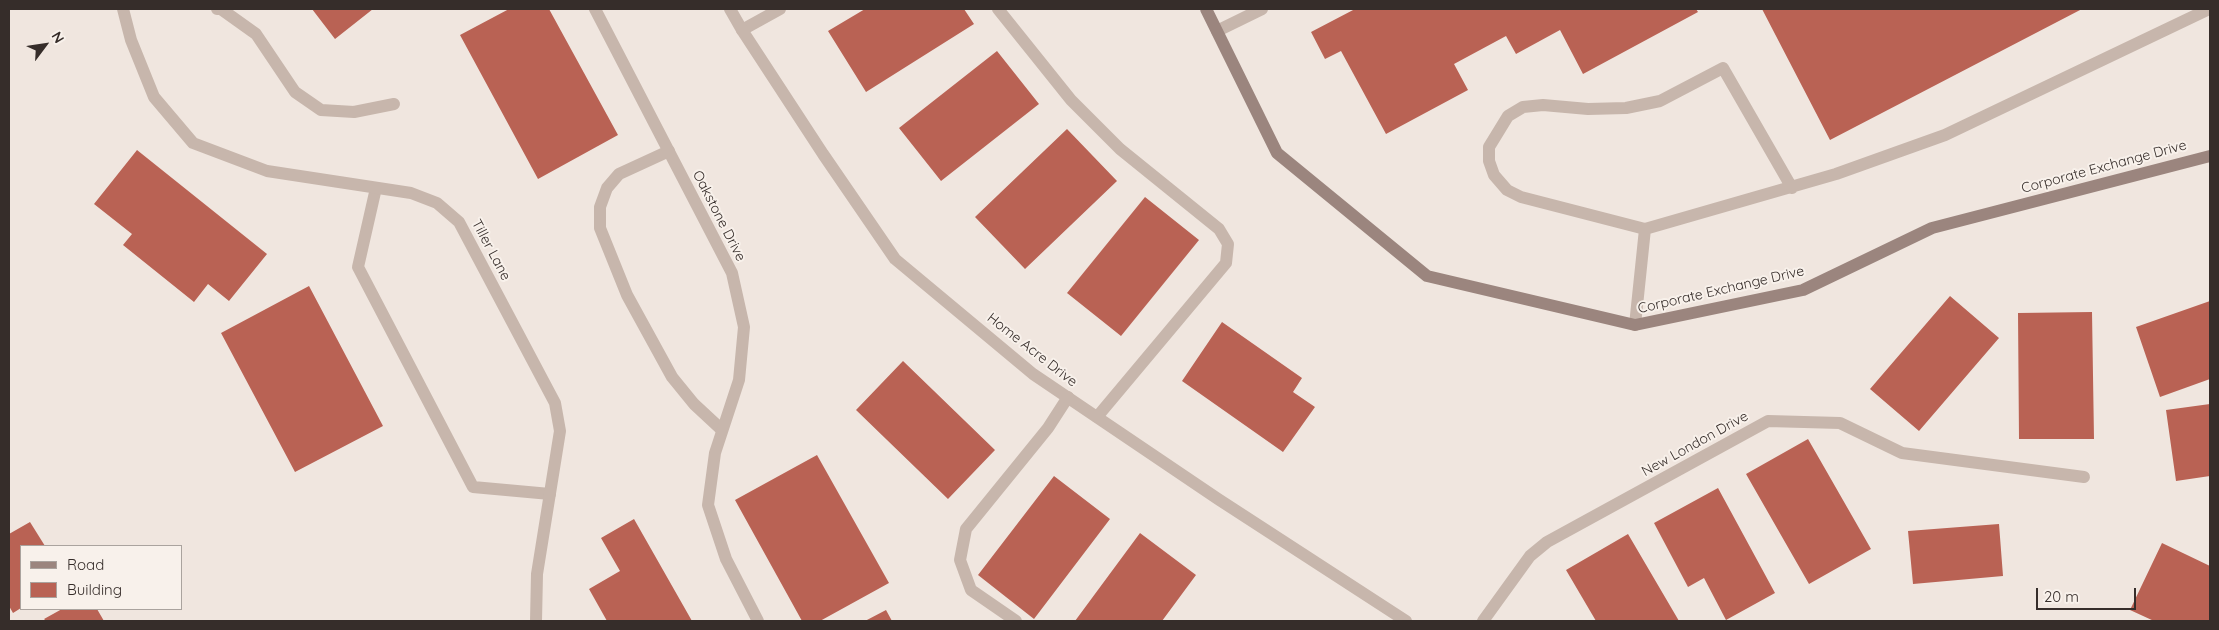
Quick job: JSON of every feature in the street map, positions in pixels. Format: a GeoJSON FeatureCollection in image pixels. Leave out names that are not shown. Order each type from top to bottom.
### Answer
{"type":"FeatureCollection","features":[{"type":"Feature","properties":{"kind":"street","name":"Tiller Lane"},"geometry":{"type":"LineString","coordinates":[[122,9],[131,40],[154,97],[193,144],[266,171],[410,194],[437,203],[459,222],[555,404],[560,431],[537,574],[536,621]]}},
{"type":"Feature","properties":{"kind":"street"},"geometry":{"type":"LineString","coordinates":[[217,9],[220,9],[256,34],[295,92],[321,110],[354,112],[394,104]]}},
{"type":"Feature","properties":{"kind":"street","name":"Oakstone Drive"},"geometry":{"type":"LineString","coordinates":[[595,9],[732,273],[744,327],[739,380],[715,453],[708,505],[726,559],[758,621]]}},
{"type":"Feature","properties":{"kind":"street","name":"Home Acre Drive"},"geometry":{"type":"LineString","coordinates":[[730,9],[742,30],[895,259],[1033,374],[1218,499],[1406,621]]}},
{"type":"Feature","properties":{"kind":"street"},"geometry":{"type":"LineString","coordinates":[[742,30],[780,9]]}},
{"type":"Feature","properties":{"kind":"street"},"geometry":{"type":"LineString","coordinates":[[998,9],[1071,100],[1120,149],[1219,229],[1228,244],[1226,263],[1097,417]]}},
{"type":"Feature","properties":{"kind":"street","name":"Corporate Exchange Drive"},"geometry":{"type":"LineString","coordinates":[[1206,9],[1277,154],[1426,276],[1635,325],[1803,290],[1932,228],[2210,156]]}},
{"type":"Feature","properties":{"kind":"street"},"geometry":{"type":"LineString","coordinates":[[1218,31],[1262,9]]}},
{"type":"Feature","properties":{"kind":"street"},"geometry":{"type":"LineString","coordinates":[[1792,188],[1723,68],[1660,101],[1626,108],[1588,109],[1543,105],[1523,107],[1508,116],[1489,147],[1488,161],[1494,175],[1507,190],[1521,197],[1645,229],[1792,188],[1945,135],[2209,9]]}},
{"type":"Feature","properties":{"kind":"street"},"geometry":{"type":"LineString","coordinates":[[669,151],[618,174],[607,188],[600,207],[600,228],[627,295],[672,376],[694,404],[722,430]]}},
{"type":"Feature","properties":{"kind":"street"},"geometry":{"type":"LineString","coordinates":[[376,188],[358,267],[473,487],[550,494]]}},
{"type":"Feature","properties":{"kind":"street"},"geometry":{"type":"LineString","coordinates":[[1635,325],[1645,229]]}},
{"type":"Feature","properties":{"kind":"street"},"geometry":{"type":"LineString","coordinates":[[1016,621],[971,590],[960,560],[966,529],[1048,428],[1068,398]]}},
{"type":"Feature","properties":{"kind":"street","name":"New London Drive"},"geometry":{"type":"LineString","coordinates":[[1483,621],[1530,556],[1547,542],[1768,421],[1840,423],[1902,453],[2084,477]]}},
{"type":"Feature","properties":{"kind":"building"},"geometry":{"type":"Polygon","coordinates":[[[312,9],[373,9],[335,39],[312,9]]]}},
{"type":"Feature","properties":{"kind":"building"},"geometry":{"type":"Polygon","coordinates":[[[509,9],[549,9],[618,135],[538,179],[460,35],[509,9]]]}},
{"type":"Feature","properties":{"kind":"building"},"geometry":{"type":"Polygon","coordinates":[[[865,9],[964,9],[974,24],[866,92],[828,31],[865,9]]]}},
{"type":"Feature","properties":{"kind":"building"},"geometry":{"type":"Polygon","coordinates":[[[1355,9],[1696,9],[1698,12],[1583,74],[1560,30],[1516,54],[1506,36],[1454,64],[1468,90],[1386,134],[1341,51],[1325,59],[1311,32],[1355,9]]]}},
{"type":"Feature","properties":{"kind":"building"},"geometry":{"type":"Polygon","coordinates":[[[1762,9],[2082,9],[1830,140],[1762,9]]]}},
{"type":"Feature","properties":{"kind":"building"},"geometry":{"type":"Polygon","coordinates":[[[997,51],[1039,104],[941,181],[899,128],[997,51]]]}},
{"type":"Feature","properties":{"kind":"building"},"geometry":{"type":"Polygon","coordinates":[[[1067,129],[1117,181],[1025,269],[975,217],[1067,129]]]}},
{"type":"Feature","properties":{"kind":"building"},"geometry":{"type":"Polygon","coordinates":[[[137,150],[267,254],[229,301],[208,284],[194,302],[123,245],[132,234],[94,204],[137,150]]]}},
{"type":"Feature","properties":{"kind":"building"},"geometry":{"type":"Polygon","coordinates":[[[1145,197],[1199,240],[1121,336],[1067,293],[1145,197]]]}},
{"type":"Feature","properties":{"kind":"building"},"geometry":{"type":"Polygon","coordinates":[[[309,286],[383,426],[295,472],[221,333],[309,286]]]}},
{"type":"Feature","properties":{"kind":"building"},"geometry":{"type":"Polygon","coordinates":[[[1950,296],[1999,338],[1919,431],[1870,389],[1950,296]]]}},
{"type":"Feature","properties":{"kind":"building"},"geometry":{"type":"Polygon","coordinates":[[[2210,301],[2210,379],[2160,397],[2136,327],[2210,301]]]}},
{"type":"Feature","properties":{"kind":"building"},"geometry":{"type":"Polygon","coordinates":[[[2092,312],[2094,439],[2019,439],[2018,313],[2092,312]]]}},
{"type":"Feature","properties":{"kind":"building"},"geometry":{"type":"Polygon","coordinates":[[[1222,322],[1302,378],[1293,392],[1315,407],[1283,452],[1182,381],[1222,322]]]}},
{"type":"Feature","properties":{"kind":"building"},"geometry":{"type":"Polygon","coordinates":[[[903,361],[995,450],[948,499],[856,410],[903,361]]]}},
{"type":"Feature","properties":{"kind":"building"},"geometry":{"type":"Polygon","coordinates":[[[2210,404],[2210,476],[2176,481],[2166,410],[2210,404]]]}},
{"type":"Feature","properties":{"kind":"building"},"geometry":{"type":"Polygon","coordinates":[[[1808,439],[1871,549],[1809,584],[1746,474],[1808,439]]]}},
{"type":"Feature","properties":{"kind":"building"},"geometry":{"type":"Polygon","coordinates":[[[817,455],[889,583],[820,621],[802,621],[735,500],[817,455]]]}},
{"type":"Feature","properties":{"kind":"building"},"geometry":{"type":"Polygon","coordinates":[[[1054,476],[1110,519],[1034,619],[978,575],[1054,476]]]}},
{"type":"Feature","properties":{"kind":"building"},"geometry":{"type":"Polygon","coordinates":[[[1718,488],[1775,593],[1726,620],[1704,578],[1688,587],[1654,523],[1718,488]]]}},
{"type":"Feature","properties":{"kind":"building"},"geometry":{"type":"Polygon","coordinates":[[[634,519],[692,621],[607,621],[589,589],[620,571],[601,538],[634,519]]]}},
{"type":"Feature","properties":{"kind":"building"},"geometry":{"type":"Polygon","coordinates":[[[30,522],[44,545],[20,545],[20,609],[13,613],[9,606],[9,534],[30,522]]]}},
{"type":"Feature","properties":{"kind":"building"},"geometry":{"type":"Polygon","coordinates":[[[1999,524],[2003,576],[1913,584],[1908,531],[1999,524]]]}},
{"type":"Feature","properties":{"kind":"building"},"geometry":{"type":"Polygon","coordinates":[[[1140,533],[1196,575],[1162,621],[1075,621],[1140,533]]]}},
{"type":"Feature","properties":{"kind":"building"},"geometry":{"type":"Polygon","coordinates":[[[1628,534],[1679,621],[1596,621],[1566,570],[1628,534]]]}},
{"type":"Feature","properties":{"kind":"building"},"geometry":{"type":"Polygon","coordinates":[[[2162,543],[2210,566],[2210,621],[2154,621],[2130,610],[2162,543]]]}},
{"type":"Feature","properties":{"kind":"building"},"geometry":{"type":"Polygon","coordinates":[[[60,610],[98,610],[104,621],[46,621],[44,619],[60,610]]]}},
{"type":"Feature","properties":{"kind":"building"},"geometry":{"type":"Polygon","coordinates":[[[886,610],[892,621],[865,621],[886,610]]]}}]}
